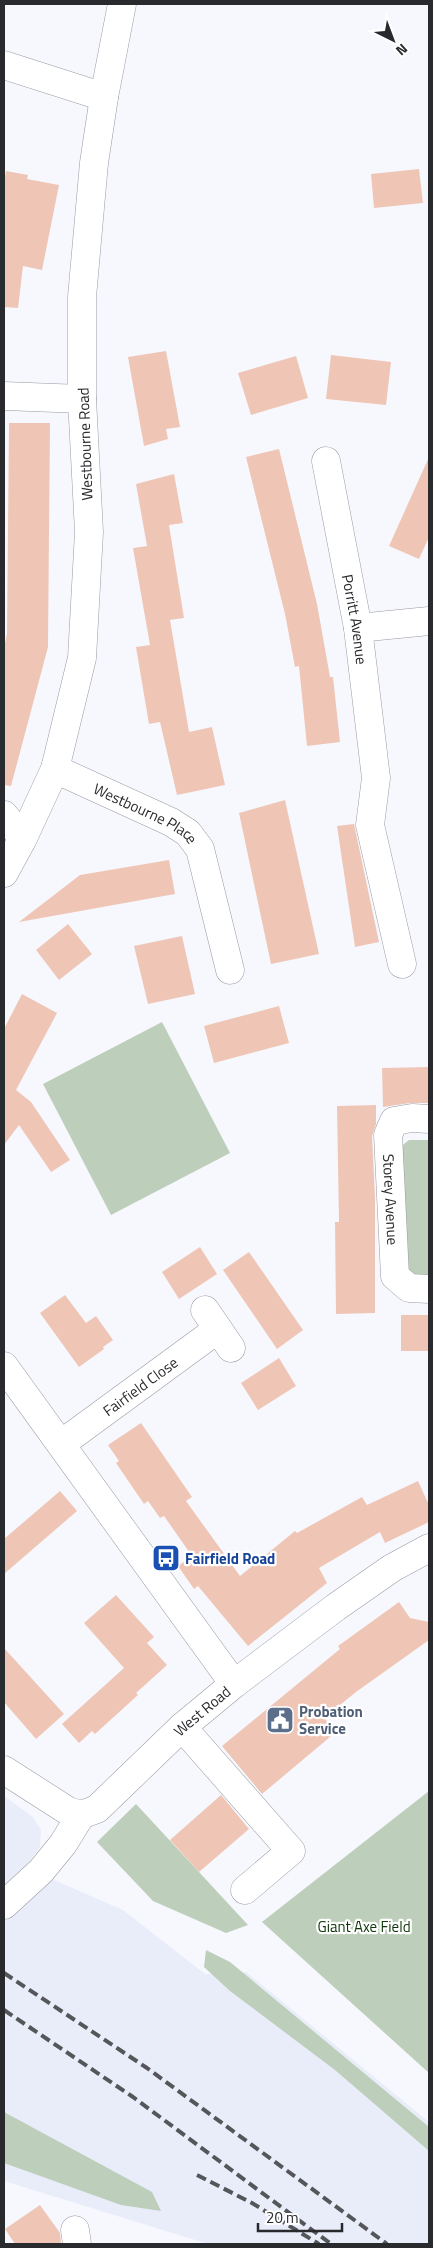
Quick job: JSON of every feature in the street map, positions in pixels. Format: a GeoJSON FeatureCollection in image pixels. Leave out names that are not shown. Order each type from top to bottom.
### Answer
{"type":"FeatureCollection","features":[{"type":"Feature","properties":{"kind":"street","name":"Westbourne Road"},"geometry":{"type":"LineString","coordinates":[[4,872],[23,838],[55,769],[82,658],[89,532],[82,399],[82,297],[94,163],[104,97],[122,4]]}},
{"type":"Feature","properties":{"kind":"street"},"geometry":{"type":"LineString","coordinates":[[4,65],[104,97]]}},
{"type":"Feature","properties":{"kind":"street"},"geometry":{"type":"LineString","coordinates":[[4,396],[82,399]]}},
{"type":"Feature","properties":{"kind":"street","name":"Porritt Avenue"},"geometry":{"type":"LineString","coordinates":[[326,461],[358,628],[376,778],[370,825],[402,964]]}},
{"type":"Feature","properties":{"kind":"street"},"geometry":{"type":"LineString","coordinates":[[358,628],[429,621]]}},
{"type":"Feature","properties":{"kind":"street","name":"Westbourne Place"},"geometry":{"type":"LineString","coordinates":[[55,769],[171,822],[188,833],[200,849],[230,970]]}},
{"type":"Feature","properties":{"kind":"street"},"geometry":{"type":"LineString","coordinates":[[4,815],[23,838]]}},
{"type":"Feature","properties":{"kind":"street","name":"Storey Avenue"},"geometry":{"type":"LineString","coordinates":[[429,1119],[412,1118],[394,1121],[388,1135],[395,1276],[409,1288],[429,1289]]}},
{"type":"Feature","properties":{"kind":"street","name":"Fairfield Close"},"geometry":{"type":"LineString","coordinates":[[61,1444],[218,1329]]}},
{"type":"Feature","properties":{"kind":"street"},"geometry":{"type":"LineString","coordinates":[[4,1366],[234,1684]]}},
{"type":"Feature","properties":{"kind":"street","name":"West Road"},"geometry":{"type":"LineString","coordinates":[[81,1815],[97,1809],[182,1728],[234,1684],[336,1607],[392,1568],[429,1548]]}},
{"type":"Feature","properties":{"kind":"street"},"geometry":{"type":"LineString","coordinates":[[182,1728],[291,1851],[245,1890]]}},
{"type":"Feature","properties":{"kind":"street"},"geometry":{"type":"LineString","coordinates":[[4,1770],[68,1811],[81,1815],[63,1844],[41,1871],[4,1905]]}},
{"type":"Feature","properties":{"kind":"shaded area"},"geometry":{"type":"Polygon","coordinates":[[[4,1796],[33,1817],[41,1830],[40,1847],[28,1863],[54,1880],[123,1910],[205,1974],[246,1972],[429,2122],[429,2244],[208,2244],[4,2181],[4,1796]]]}},
{"type":"Feature","properties":{"kind":"green space"},"geometry":{"type":"Polygon","coordinates":[[[162,1022],[230,1153],[111,1215],[43,1084],[162,1022]]]}},
{"type":"Feature","properties":{"kind":"green space"},"geometry":{"type":"Polygon","coordinates":[[[409,1140],[429,1140],[429,1278],[417,1278],[404,1268],[399,1148],[409,1140]]]}},
{"type":"Feature","properties":{"kind":"green space","name":"Giant Axe Field"},"geometry":{"type":"Polygon","coordinates":[[[429,1791],[429,2073],[262,1922],[429,1791]]]}},
{"type":"Feature","properties":{"kind":"green space"},"geometry":{"type":"Polygon","coordinates":[[[136,1804],[248,1925],[226,1933],[153,1901],[97,1842],[136,1804]]]}},
{"type":"Feature","properties":{"kind":"green space"},"geometry":{"type":"Polygon","coordinates":[[[206,1950],[230,1962],[429,2127],[429,2151],[335,2070],[230,1991],[204,1967],[206,1950]]]}},
{"type":"Feature","properties":{"kind":"green space"},"geometry":{"type":"Polygon","coordinates":[[[4,2112],[152,2192],[161,2211],[121,2205],[4,2163],[4,2112]]]}},
{"type":"Feature","properties":{"kind":"building"},"geometry":{"type":"Polygon","coordinates":[[[419,169],[423,203],[374,208],[371,174],[419,169]]]}},
{"type":"Feature","properties":{"kind":"building"},"geometry":{"type":"Polygon","coordinates":[[[6,171],[28,175],[27,179],[59,185],[42,270],[23,266],[18,308],[4,307],[4,183],[6,171]]]}},
{"type":"Feature","properties":{"kind":"building"},"geometry":{"type":"Polygon","coordinates":[[[166,351],[180,427],[166,429],[168,439],[144,446],[128,357],[166,351]]]}},
{"type":"Feature","properties":{"kind":"building"},"geometry":{"type":"Polygon","coordinates":[[[331,355],[391,362],[386,405],[326,399],[331,355]]]}},
{"type":"Feature","properties":{"kind":"building"},"geometry":{"type":"Polygon","coordinates":[[[296,356],[308,398],[251,415],[238,373],[296,356]]]}},
{"type":"Feature","properties":{"kind":"building"},"geometry":{"type":"Polygon","coordinates":[[[9,423],[50,423],[48,647],[11,786],[4,785],[4,648],[7,634],[9,423]]]}},
{"type":"Feature","properties":{"kind":"building"},"geometry":{"type":"Polygon","coordinates":[[[279,449],[317,604],[330,677],[333,677],[340,742],[307,746],[299,666],[295,667],[285,614],[246,457],[279,449]]]}},
{"type":"Feature","properties":{"kind":"building"},"geometry":{"type":"Polygon","coordinates":[[[429,457],[429,537],[419,559],[389,546],[429,457]]]}},
{"type":"Feature","properties":{"kind":"building"},"geometry":{"type":"Polygon","coordinates":[[[174,474],[183,523],[169,525],[184,618],[170,620],[189,732],[212,727],[225,785],[177,795],[160,722],[149,724],[136,647],[150,645],[133,548],[147,546],[136,484],[174,474]]]}},
{"type":"Feature","properties":{"kind":"building"},"geometry":{"type":"Polygon","coordinates":[[[285,800],[319,954],[271,964],[239,813],[285,800]]]}},
{"type":"Feature","properties":{"kind":"building"},"geometry":{"type":"Polygon","coordinates":[[[354,824],[379,942],[355,947],[337,826],[354,824]]]}},
{"type":"Feature","properties":{"kind":"building"},"geometry":{"type":"Polygon","coordinates":[[[169,860],[175,894],[19,922],[80,875],[169,860]]]}},
{"type":"Feature","properties":{"kind":"building"},"geometry":{"type":"Polygon","coordinates":[[[68,924],[92,954],[59,980],[36,950],[68,924]]]}},
{"type":"Feature","properties":{"kind":"building"},"geometry":{"type":"Polygon","coordinates":[[[182,936],[195,994],[148,1004],[134,946],[182,936]]]}},
{"type":"Feature","properties":{"kind":"building"},"geometry":{"type":"Polygon","coordinates":[[[22,994],[57,1013],[16,1090],[31,1102],[70,1160],[51,1172],[19,1125],[4,1145],[4,1029],[22,994]]]}},
{"type":"Feature","properties":{"kind":"building"},"geometry":{"type":"Polygon","coordinates":[[[279,1006],[289,1043],[214,1063],[204,1026],[279,1006]]]}},
{"type":"Feature","properties":{"kind":"building"},"geometry":{"type":"Polygon","coordinates":[[[429,1067],[429,1103],[410,1103],[383,1107],[382,1068],[429,1067]]]}},
{"type":"Feature","properties":{"kind":"building"},"geometry":{"type":"Polygon","coordinates":[[[376,1105],[376,1124],[372,1136],[375,1197],[375,1313],[336,1314],[335,1222],[339,1222],[337,1106],[376,1105]]]}},
{"type":"Feature","properties":{"kind":"building"},"geometry":{"type":"Polygon","coordinates":[[[200,1247],[217,1274],[179,1299],[162,1272],[200,1247]]]}},
{"type":"Feature","properties":{"kind":"building"},"geometry":{"type":"Polygon","coordinates":[[[249,1252],[303,1330],[277,1349],[223,1270],[249,1252]]]}},
{"type":"Feature","properties":{"kind":"building"},"geometry":{"type":"Polygon","coordinates":[[[65,1295],[86,1323],[96,1316],[113,1340],[79,1367],[40,1313],[65,1295]]]}},
{"type":"Feature","properties":{"kind":"building"},"geometry":{"type":"Polygon","coordinates":[[[401,1315],[429,1315],[429,1351],[401,1351],[401,1315]]]}},
{"type":"Feature","properties":{"kind":"building"},"geometry":{"type":"Polygon","coordinates":[[[279,1358],[296,1386],[258,1410],[241,1383],[279,1358]]]}},
{"type":"Feature","properties":{"kind":"building"},"geometry":{"type":"Polygon","coordinates":[[[141,1423],[192,1497],[186,1501],[240,1576],[295,1531],[297,1533],[362,1497],[367,1505],[418,1481],[429,1505],[429,1522],[385,1543],[380,1532],[319,1568],[327,1583],[248,1646],[198,1586],[194,1589],[178,1566],[192,1556],[164,1516],[160,1518],[148,1501],[144,1504],[116,1463],[119,1461],[108,1445],[141,1423]]]}},
{"type":"Feature","properties":{"kind":"building"},"geometry":{"type":"Polygon","coordinates":[[[60,1491],[77,1511],[4,1574],[4,1539],[60,1491]]]}},
{"type":"Feature","properties":{"kind":"building"},"geometry":{"type":"Polygon","coordinates":[[[116,1595],[154,1637],[147,1643],[167,1665],[136,1693],[138,1695],[95,1734],[92,1731],[79,1743],[62,1724],[124,1668],[84,1623],[116,1595]]]}},
{"type":"Feature","properties":{"kind":"building"},"geometry":{"type":"Polygon","coordinates":[[[399,1602],[410,1618],[429,1622],[429,1640],[356,1692],[324,1718],[336,1732],[262,1794],[222,1746],[340,1649],[338,1646],[399,1602]]]}},
{"type":"Feature","properties":{"kind":"building"},"geometry":{"type":"Polygon","coordinates":[[[4,1648],[64,1714],[36,1739],[4,1702],[4,1648]]]}},
{"type":"Feature","properties":{"kind":"building"},"geometry":{"type":"Polygon","coordinates":[[[221,1795],[249,1829],[199,1872],[170,1840],[221,1795]]]}},
{"type":"Feature","properties":{"kind":"building"},"geometry":{"type":"Polygon","coordinates":[[[40,2205],[60,2233],[61,2244],[15,2244],[5,2229],[40,2205]]]}},
{"type":"Feature","properties":{"kind":"railway"},"geometry":{"type":"LineString","coordinates":[[4,1973],[147,2068],[387,2244]]}},
{"type":"Feature","properties":{"kind":"railway"},"geometry":{"type":"LineString","coordinates":[[4,2010],[133,2097],[331,2244]]}},
{"type":"Feature","properties":{"kind":"railway"},"geometry":{"type":"LineString","coordinates":[[197,2175],[252,2203],[319,2244]]}},
{"type":"Feature","properties":{"kind":"place","name":"Fairfield Road"},"geometry":{"type":"Point","coordinates":[166,1558]}},
{"type":"Feature","properties":{"kind":"place","name":"Probation Service"},"geometry":{"type":"Point","coordinates":[280,1720]}}]}
